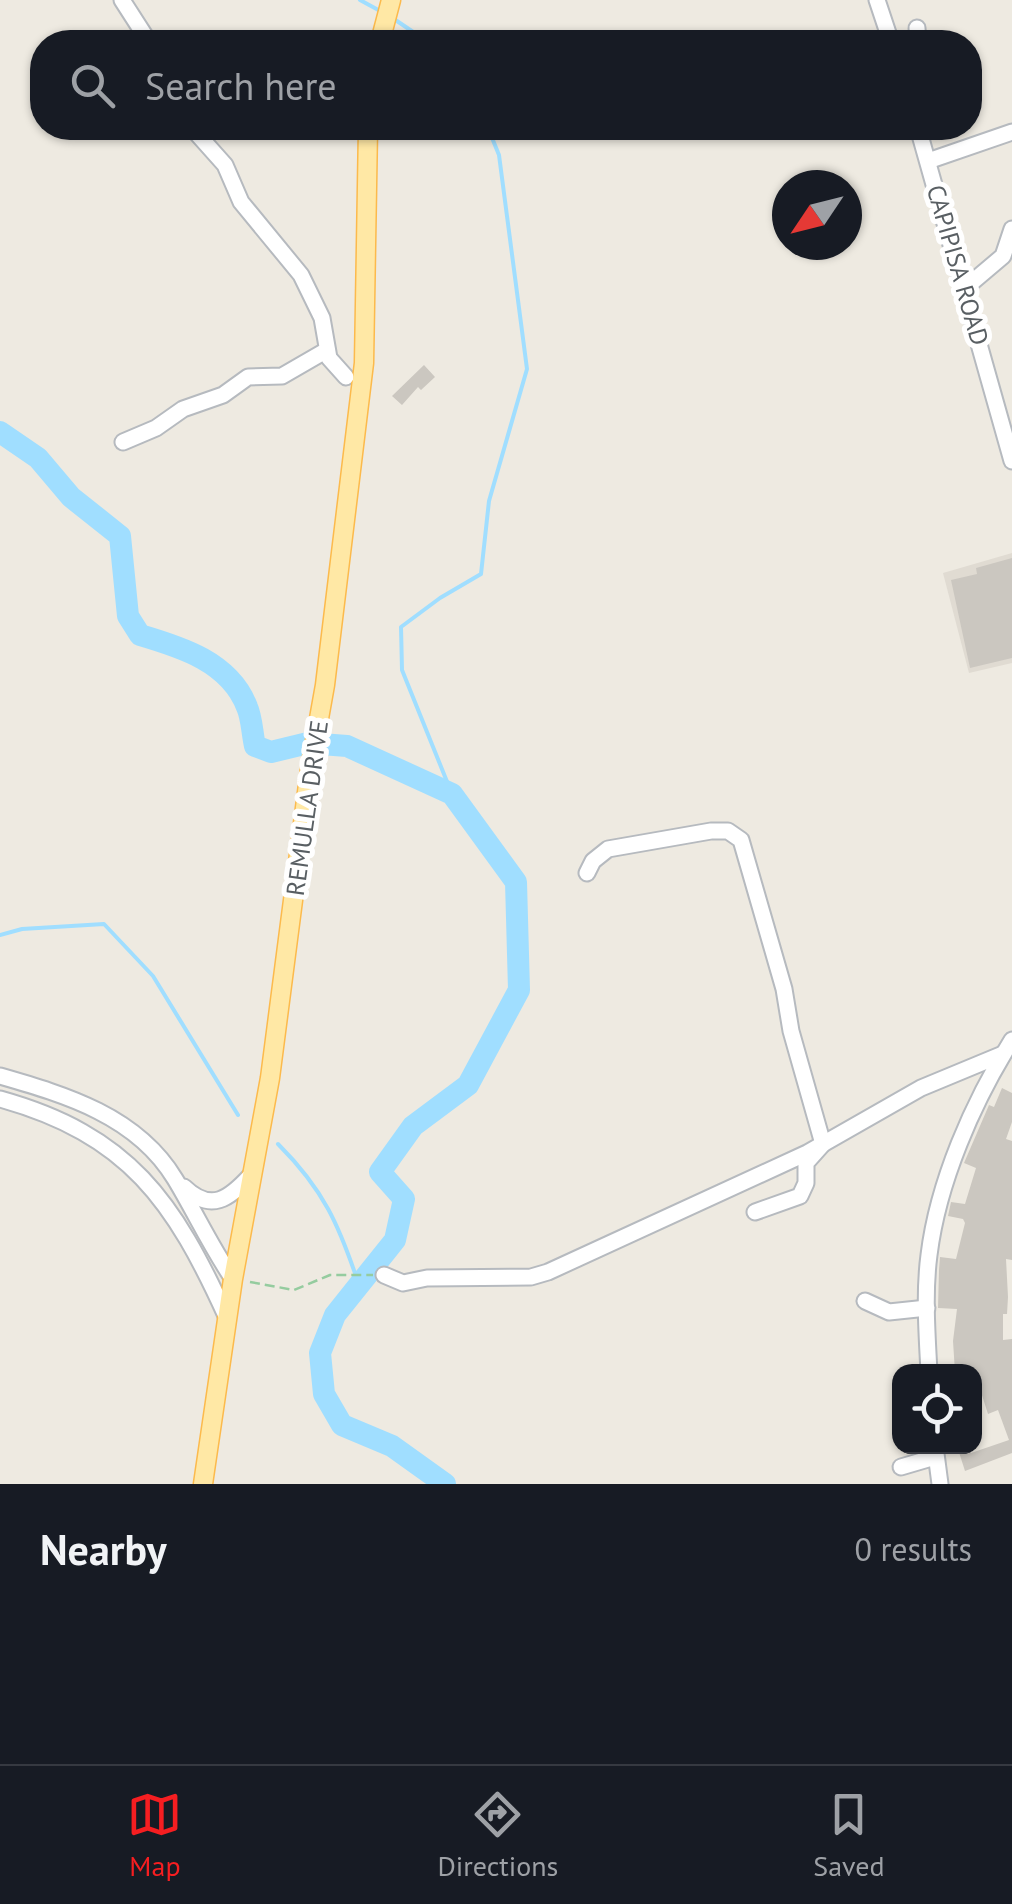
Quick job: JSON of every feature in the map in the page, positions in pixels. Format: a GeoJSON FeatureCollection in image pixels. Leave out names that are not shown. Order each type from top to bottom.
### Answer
{"type":"FeatureCollection","features":[{"type":"Feature","properties":{"kind":"main road"},"geometry":{"type":"LineString","coordinates":[[384,30],[391,0]]}},
{"type":"Feature","properties":{"kind":"main road","name":"REMULLA DRIVE"},"geometry":{"type":"LineString","coordinates":[[203,1484],[233,1279],[270,1078],[310,769],[326,685],[364,363],[368,140]]}},
{"type":"Feature","properties":{"kind":"street"},"geometry":{"type":"LineString","coordinates":[[122,0],[142,30]]}},
{"type":"Feature","properties":{"kind":"street"},"geometry":{"type":"LineString","coordinates":[[887,30],[878,1],[896,0]]}},
{"type":"Feature","properties":{"kind":"street"},"geometry":{"type":"LineString","coordinates":[[928,161],[1012,132]]}},
{"type":"Feature","properties":{"kind":"street"},"geometry":{"type":"LineString","coordinates":[[203,140],[225,164],[241,202],[301,276],[322,318],[332,364],[346,377]]}},
{"type":"Feature","properties":{"kind":"street","name":"CAPIPISA ROAD"},"geometry":{"type":"LineString","coordinates":[[922,140],[1012,461]]}},
{"type":"Feature","properties":{"kind":"street"},"geometry":{"type":"LineString","coordinates":[[964,288],[1002,256],[1012,230]]}},
{"type":"Feature","properties":{"kind":"street"},"geometry":{"type":"LineString","coordinates":[[123,442],[156,428],[183,410],[223,395],[248,377],[282,376],[327,350]]}},
{"type":"Feature","properties":{"kind":"street"},"geometry":{"type":"LineString","coordinates":[[587,873],[593,860],[608,849],[711,831],[736,834],[784,989],[790,1032],[822,1144]]}},
{"type":"Feature","properties":{"kind":"street"},"geometry":{"type":"LineString","coordinates":[[384,1275],[403,1283],[427,1278],[531,1277],[548,1272],[822,1144],[921,1088],[1008,1046]]}},
{"type":"Feature","properties":{"kind":"street"},"geometry":{"type":"LineString","coordinates":[[930,1364],[929,1255],[942,1200],[971,1122],[1008,1046]]}},
{"type":"Feature","properties":{"kind":"street"},"geometry":{"type":"LineString","coordinates":[[0,1076],[58,1092],[101,1111],[133,1134],[196,1198],[212,1201],[230,1196],[251,1176]]}},
{"type":"Feature","properties":{"kind":"street"},"geometry":{"type":"LineString","coordinates":[[0,1099],[84,1130],[134,1167],[168,1208],[227,1318]]}},
{"type":"Feature","properties":{"kind":"street"},"geometry":{"type":"LineString","coordinates":[[755,1212],[800,1196],[805,1190],[806,1163],[822,1144]]}},
{"type":"Feature","properties":{"kind":"street"},"geometry":{"type":"LineString","coordinates":[[174,1176],[233,1279]]}},
{"type":"Feature","properties":{"kind":"street"},"geometry":{"type":"LineString","coordinates":[[865,1301],[890,1312],[928,1308]]}},
{"type":"Feature","properties":{"kind":"street"},"geometry":{"type":"LineString","coordinates":[[901,1467],[930,1454]]}},
{"type":"Feature","properties":{"kind":"street"},"geometry":{"type":"LineString","coordinates":[[935,1454],[940,1484]]}},
{"type":"Feature","properties":{"kind":"path"},"geometry":{"type":"LineString","coordinates":[[233,1279],[294,1290],[337,1275],[384,1275]]}},
{"type":"Feature","properties":{"kind":"shaded area"},"geometry":{"type":"Polygon","coordinates":[[[1012,553],[1012,663],[969,673],[943,573],[1012,553]]]}},
{"type":"Feature","properties":{"kind":"building"},"geometry":{"type":"Polygon","coordinates":[[[424,365],[435,377],[421,390],[418,387],[402,405],[392,396],[424,365]]]}},
{"type":"Feature","properties":{"kind":"building"},"geometry":{"type":"Polygon","coordinates":[[[1012,558],[1012,658],[970,668],[951,580],[977,574],[976,568],[1012,558]]]}},
{"type":"Feature","properties":{"kind":"building"},"geometry":{"type":"Polygon","coordinates":[[[1002,1088],[1012,1093],[1012,1122],[1006,1139],[1012,1141],[1012,1260],[1006,1259],[1008,1297],[1007,1314],[1003,1314],[1003,1340],[1012,1339],[1012,1453],[965,1471],[960,1454],[982,1454],[982,1449],[1009,1440],[998,1410],[988,1414],[982,1395],[982,1364],[954,1364],[957,1309],[938,1308],[940,1257],[956,1259],[965,1223],[948,1216],[951,1202],[965,1204],[976,1168],[964,1163],[989,1105],[994,1107],[1002,1088]]]}},
{"type":"Feature","properties":{"kind":"waterway"},"geometry":{"type":"LineString","coordinates":[[360,0],[382,12]]}},
{"type":"Feature","properties":{"kind":"waterway"},"geometry":{"type":"LineString","coordinates":[[394,19],[410,30]]}},
{"type":"Feature","properties":{"kind":"waterway"},"geometry":{"type":"LineString","coordinates":[[452,794],[402,670],[401,627],[481,574],[489,501],[527,369],[499,155],[493,140]]}},
{"type":"Feature","properties":{"kind":"waterway"},"geometry":{"type":"LineString","coordinates":[[0,432],[38,458],[71,497],[120,536],[128,616],[140,635],[187,651],[229,678],[247,707],[255,746],[271,752],[308,743],[347,746],[452,794],[516,882],[519,990],[468,1085],[413,1126],[380,1172],[404,1199],[395,1240],[335,1315],[320,1353],[324,1394],[342,1425],[392,1446],[445,1484]]}},
{"type":"Feature","properties":{"kind":"waterway"},"geometry":{"type":"LineString","coordinates":[[0,935],[22,929],[104,924],[153,976],[238,1115]]}},
{"type":"Feature","properties":{"kind":"waterway"},"geometry":{"type":"LineString","coordinates":[[278,1144],[319,1193],[359,1285]]}}]}
